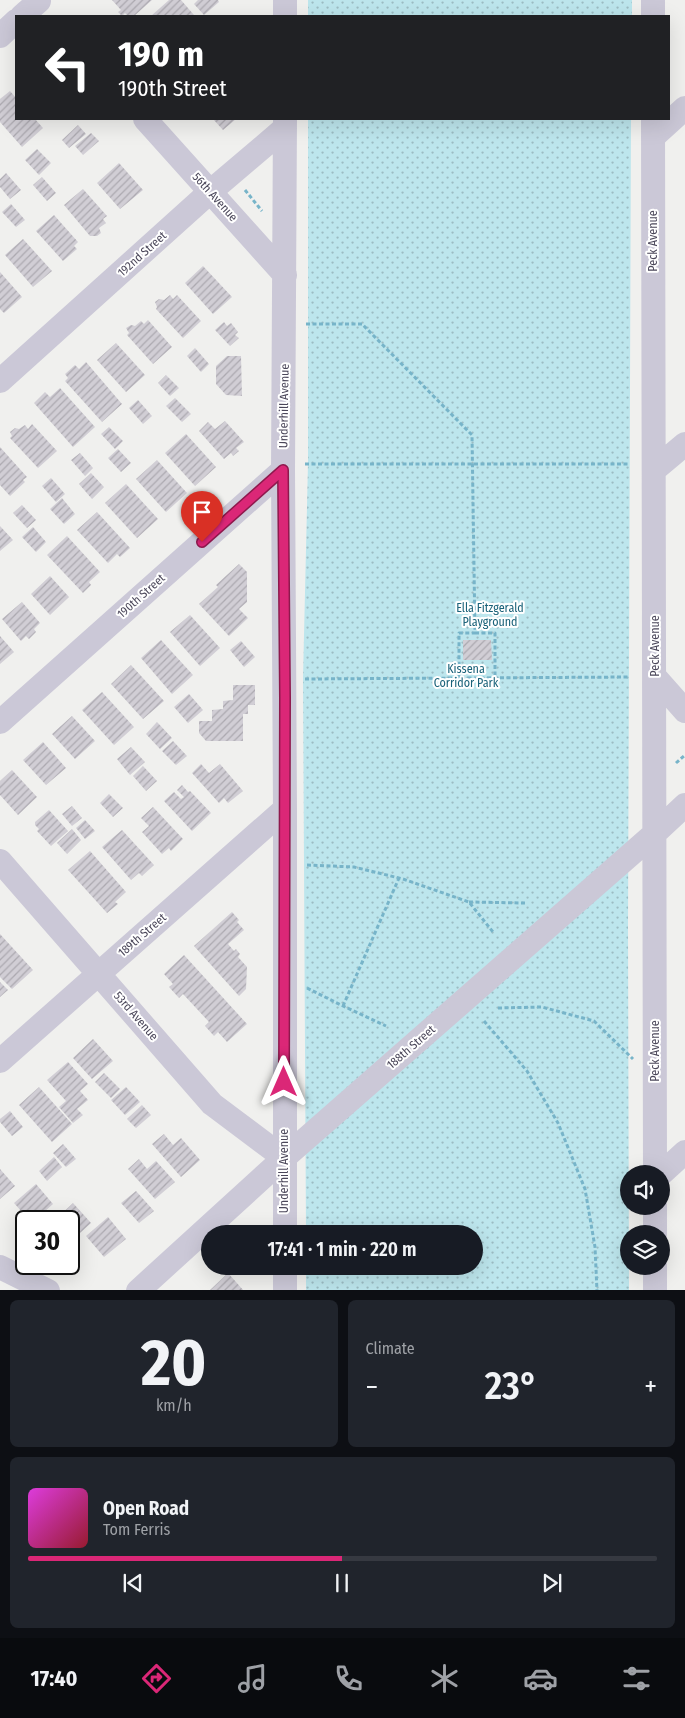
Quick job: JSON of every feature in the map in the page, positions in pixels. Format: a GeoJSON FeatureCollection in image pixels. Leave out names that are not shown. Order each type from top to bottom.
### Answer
{"type":"FeatureCollection","features":[{"type":"Feature","properties":{"kind":"street"},"geometry":{"type":"LineString","coordinates":[[285,0],[285,15]]}},
{"type":"Feature","properties":{"kind":"street"},"geometry":{"type":"LineString","coordinates":[[653,0],[653,15]]}},
{"type":"Feature","properties":{"kind":"street"},"geometry":{"type":"LineString","coordinates":[[0,36],[15,22]]}},
{"type":"Feature","properties":{"kind":"street"},"geometry":{"type":"LineString","coordinates":[[670,117],[685,108]]}},
{"type":"Feature","properties":{"kind":"street","name":"56th Avenue"},"geometry":{"type":"LineString","coordinates":[[146,120],[285,275]]}},
{"type":"Feature","properties":{"kind":"street"},"geometry":{"type":"LineString","coordinates":[[653,128],[666,120]]}},
{"type":"Feature","properties":{"kind":"street","name":"192nd Street"},"geometry":{"type":"LineString","coordinates":[[0,381],[285,124]]}},
{"type":"Feature","properties":{"kind":"street","name":"Underhill Avenue"},"geometry":{"type":"LineString","coordinates":[[285,124],[285,275],[294,467],[286,809],[285,1225]]}},
{"type":"Feature","properties":{"kind":"street","name":"Peck Avenue"},"geometry":{"type":"LineString","coordinates":[[653,128],[655,1165]]}},
{"type":"Feature","properties":{"kind":"street"},"geometry":{"type":"LineString","coordinates":[[654,470],[685,444]]}},
{"type":"Feature","properties":{"kind":"street","name":"190th Street"},"geometry":{"type":"LineString","coordinates":[[0,722],[294,467]]}},
{"type":"Feature","properties":{"kind":"street"},"geometry":{"type":"LineString","coordinates":[[655,677],[685,711]]}},
{"type":"Feature","properties":{"kind":"street","name":"188th Street"},"geometry":{"type":"LineString","coordinates":[[138,1290],[284,1158],[685,805]]}},
{"type":"Feature","properties":{"kind":"street","name":"189th Street"},"geometry":{"type":"LineString","coordinates":[[0,1061],[286,809]]}},
{"type":"Feature","properties":{"kind":"street","name":"53rd Avenue"},"geometry":{"type":"LineString","coordinates":[[0,861],[212,1104],[284,1158]]}},
{"type":"Feature","properties":{"kind":"street"},"geometry":{"type":"LineString","coordinates":[[670,1165],[685,1152]]}},
{"type":"Feature","properties":{"kind":"street"},"geometry":{"type":"LineString","coordinates":[[0,1267],[48,1290]]}},
{"type":"Feature","properties":{"kind":"street"},"geometry":{"type":"LineString","coordinates":[[285,1275],[285,1290]]}},
{"type":"Feature","properties":{"kind":"street"},"geometry":{"type":"LineString","coordinates":[[655,1275],[655,1290]]}},
{"type":"Feature","properties":{"kind":"path"},"geometry":{"type":"LineString","coordinates":[[242,186],[262,211]]}},
{"type":"Feature","properties":{"kind":"path"},"geometry":{"type":"LineString","coordinates":[[303,324],[362,324],[472,435],[475,633]]}},
{"type":"Feature","properties":{"kind":"path"},"geometry":{"type":"LineString","coordinates":[[294,467],[630,464]]}},
{"type":"Feature","properties":{"kind":"path"},"geometry":{"type":"LineString","coordinates":[[459,678],[459,633],[495,633],[495,678]]}},
{"type":"Feature","properties":{"kind":"path"},"geometry":{"type":"LineString","coordinates":[[303,679],[629,677]]}},
{"type":"Feature","properties":{"kind":"path"},"geometry":{"type":"LineString","coordinates":[[304,865],[354,867],[399,878],[469,902],[525,903]]}},
{"type":"Feature","properties":{"kind":"path"},"geometry":{"type":"LineString","coordinates":[[343,1006],[399,878]]}},
{"type":"Feature","properties":{"kind":"path"},"geometry":{"type":"LineString","coordinates":[[469,902],[493,932]]}},
{"type":"Feature","properties":{"kind":"path"},"geometry":{"type":"LineString","coordinates":[[306,987],[386,1026]]}},
{"type":"Feature","properties":{"kind":"path"},"geometry":{"type":"LineString","coordinates":[[498,1008],[542,1007],[594,1021],[634,1060]]}},
{"type":"Feature","properties":{"kind":"path"},"geometry":{"type":"LineString","coordinates":[[484,1021],[527,1071],[558,1123],[585,1189],[595,1247],[596,1290]]}},
{"type":"Feature","properties":{"kind":"green space"},"geometry":{"type":"Polygon","coordinates":[[[308,0],[632,0],[632,15],[308,15],[308,0]]]}},
{"type":"Feature","properties":{"kind":"green space","name":"Kissena Corridor Park"},"geometry":{"type":"Polygon","coordinates":[[[308,120],[631,120],[629,1165],[620,1165],[620,1215],[629,1215],[629,1225],[620,1225],[620,1275],[629,1275],[629,1290],[306,1290],[306,1275],[483,1275],[483,1225],[306,1225],[303,679],[308,463],[308,120]]]}},
{"type":"Feature","properties":{"kind":"building"},"geometry":{"type":"Polygon","coordinates":[[[112,0],[152,0],[135,15],[127,15],[125,13],[121,15],[118,12],[121,10],[112,0]]]}},
{"type":"Feature","properties":{"kind":"building"},"geometry":{"type":"Polygon","coordinates":[[[169,0],[181,0],[194,15],[152,15],[169,0]]]}},
{"type":"Feature","properties":{"kind":"building"},"geometry":{"type":"Polygon","coordinates":[[[198,0],[218,0],[219,2],[204,15],[194,4],[198,0]]]}},
{"type":"Feature","properties":{"kind":"building"},"geometry":{"type":"Polygon","coordinates":[[[10,91],[15,97],[15,120],[36,120],[43,128],[22,147],[0,122],[0,99],[10,91]]]}},
{"type":"Feature","properties":{"kind":"building"},"geometry":{"type":"Polygon","coordinates":[[[214,120],[235,120],[223,130],[214,120]]]}},
{"type":"Feature","properties":{"kind":"building"},"geometry":{"type":"Polygon","coordinates":[[[78,125],[86,134],[69,148],[62,140],[78,125]]]}},
{"type":"Feature","properties":{"kind":"building"},"geometry":{"type":"Polygon","coordinates":[[[91,133],[99,141],[83,155],[75,146],[91,133]]]}},
{"type":"Feature","properties":{"kind":"building"},"geometry":{"type":"Polygon","coordinates":[[[37,149],[51,163],[39,175],[25,160],[37,149]]]}},
{"type":"Feature","properties":{"kind":"building"},"geometry":{"type":"Polygon","coordinates":[[[119,163],[143,190],[120,209],[97,183],[119,163]]]}},
{"type":"Feature","properties":{"kind":"building"},"geometry":{"type":"Polygon","coordinates":[[[6,173],[21,190],[10,199],[0,187],[0,179],[6,173]]]}},
{"type":"Feature","properties":{"kind":"building"},"geometry":{"type":"Polygon","coordinates":[[[42,177],[56,193],[47,201],[33,185],[42,177]]]}},
{"type":"Feature","properties":{"kind":"building"},"geometry":{"type":"Polygon","coordinates":[[[83,189],[107,216],[103,219],[106,223],[99,228],[101,233],[97,236],[90,236],[64,205],[83,189]]]}},
{"type":"Feature","properties":{"kind":"building"},"geometry":{"type":"Polygon","coordinates":[[[11,204],[25,220],[16,227],[2,212],[11,204]]]}},
{"type":"Feature","properties":{"kind":"building"},"geometry":{"type":"Polygon","coordinates":[[[54,215],[78,242],[74,246],[77,249],[63,261],[36,231],[54,215]]]}},
{"type":"Feature","properties":{"kind":"building"},"geometry":{"type":"Polygon","coordinates":[[[23,239],[52,271],[33,287],[5,255],[23,239]]]}},
{"type":"Feature","properties":{"kind":"building"},"geometry":{"type":"Polygon","coordinates":[[[203,266],[232,297],[213,314],[185,283],[203,266]]]}},
{"type":"Feature","properties":{"kind":"building"},"geometry":{"type":"Polygon","coordinates":[[[0,272],[22,297],[4,313],[0,309],[0,272]]]}},
{"type":"Feature","properties":{"kind":"building"},"geometry":{"type":"Polygon","coordinates":[[[170,295],[173,299],[177,295],[201,321],[183,338],[156,309],[155,302],[159,299],[164,300],[170,295]]]}},
{"type":"Feature","properties":{"kind":"building"},"geometry":{"type":"Polygon","coordinates":[[[148,320],[172,347],[153,364],[127,335],[129,333],[126,328],[131,325],[135,326],[141,321],[144,324],[148,320]]]}},
{"type":"Feature","properties":{"kind":"building"},"geometry":{"type":"Polygon","coordinates":[[[224,322],[227,326],[231,323],[238,332],[235,335],[239,338],[230,346],[215,330],[224,322]]]}},
{"type":"Feature","properties":{"kind":"building"},"geometry":{"type":"Polygon","coordinates":[[[116,343],[145,375],[126,392],[97,360],[116,343]]]}},
{"type":"Feature","properties":{"kind":"building"},"geometry":{"type":"Polygon","coordinates":[[[195,348],[209,364],[201,372],[187,356],[195,348]]]}},
{"type":"Feature","properties":{"kind":"building"},"geometry":{"type":"Polygon","coordinates":[[[227,356],[241,356],[242,396],[226,395],[216,384],[216,366],[227,356]]]}},
{"type":"Feature","properties":{"kind":"building"},"geometry":{"type":"Polygon","coordinates":[[[86,362],[122,404],[102,422],[65,381],[68,378],[65,374],[75,365],[79,369],[86,362]]]}},
{"type":"Feature","properties":{"kind":"building"},"geometry":{"type":"Polygon","coordinates":[[[166,375],[179,388],[170,396],[158,383],[166,375]]]}},
{"type":"Feature","properties":{"kind":"building"},"geometry":{"type":"Polygon","coordinates":[[[60,388],[95,427],[73,447],[34,403],[45,392],[50,397],[60,388]]]}},
{"type":"Feature","properties":{"kind":"building"},"geometry":{"type":"Polygon","coordinates":[[[175,398],[191,414],[182,422],[166,406],[175,398]]]}},
{"type":"Feature","properties":{"kind":"building"},"geometry":{"type":"Polygon","coordinates":[[[138,400],[152,416],[143,424],[129,408],[138,400]]]}},
{"type":"Feature","properties":{"kind":"building"},"geometry":{"type":"Polygon","coordinates":[[[225,421],[244,442],[236,448],[239,451],[233,456],[231,453],[224,459],[199,431],[208,422],[215,429],[225,421]]]}},
{"type":"Feature","properties":{"kind":"building"},"geometry":{"type":"Polygon","coordinates":[[[32,424],[57,451],[38,468],[10,438],[12,436],[10,432],[15,428],[19,429],[25,425],[28,429],[32,424]]]}},
{"type":"Feature","properties":{"kind":"building"},"geometry":{"type":"Polygon","coordinates":[[[109,427],[123,441],[115,449],[101,434],[109,427]]]}},
{"type":"Feature","properties":{"kind":"building"},"geometry":{"type":"Polygon","coordinates":[[[186,434],[216,467],[195,486],[165,453],[186,434]]]}},
{"type":"Feature","properties":{"kind":"building"},"geometry":{"type":"Polygon","coordinates":[[[0,447],[27,477],[23,480],[25,482],[10,496],[0,485],[0,447]]]}},
{"type":"Feature","properties":{"kind":"building"},"geometry":{"type":"Polygon","coordinates":[[[118,449],[131,463],[121,472],[108,458],[118,449]]]}},
{"type":"Feature","properties":{"kind":"building"},"geometry":{"type":"Polygon","coordinates":[[[80,453],[93,468],[85,476],[71,460],[80,453]]]}},
{"type":"Feature","properties":{"kind":"building"},"geometry":{"type":"Polygon","coordinates":[[[157,460],[187,493],[166,512],[136,479],[157,460]]]}},
{"type":"Feature","properties":{"kind":"building"},"geometry":{"type":"Polygon","coordinates":[[[91,473],[104,487],[92,499],[79,484],[91,473]]]}},
{"type":"Feature","properties":{"kind":"building"},"geometry":{"type":"Polygon","coordinates":[[[51,478],[65,494],[56,502],[42,486],[51,478]]]}},
{"type":"Feature","properties":{"kind":"building"},"geometry":{"type":"Polygon","coordinates":[[[126,484],[158,519],[137,538],[105,503],[126,484]]]}},
{"type":"Feature","properties":{"kind":"building"},"geometry":{"type":"Polygon","coordinates":[[[62,498],[75,514],[64,524],[50,509],[62,498]]]}},
{"type":"Feature","properties":{"kind":"building"},"geometry":{"type":"Polygon","coordinates":[[[22,505],[36,520],[27,528],[13,513],[22,505]]]}},
{"type":"Feature","properties":{"kind":"building"},"geometry":{"type":"Polygon","coordinates":[[[97,512],[130,548],[120,557],[117,554],[108,563],[77,530],[97,512]]]}},
{"type":"Feature","properties":{"kind":"building"},"geometry":{"type":"Polygon","coordinates":[[[0,526],[13,540],[0,551],[0,526]]]}},
{"type":"Feature","properties":{"kind":"building"},"geometry":{"type":"Polygon","coordinates":[[[33,527],[46,542],[36,552],[22,537],[33,527]]]}},
{"type":"Feature","properties":{"kind":"building"},"geometry":{"type":"Polygon","coordinates":[[[67,536],[100,572],[89,582],[91,585],[83,593],[47,555],[67,536]]]}},
{"type":"Feature","properties":{"kind":"building"},"geometry":{"type":"Polygon","coordinates":[[[239,564],[247,572],[247,602],[239,609],[248,618],[229,636],[199,604],[239,564]]]}},
{"type":"Feature","properties":{"kind":"building"},"geometry":{"type":"Polygon","coordinates":[[[50,576],[69,597],[50,615],[31,594],[50,576]]]}},
{"type":"Feature","properties":{"kind":"building"},"geometry":{"type":"Polygon","coordinates":[[[22,602],[40,623],[34,629],[36,632],[29,639],[26,636],[21,641],[2,619],[22,602]]]}},
{"type":"Feature","properties":{"kind":"building"},"geometry":{"type":"Polygon","coordinates":[[[190,615],[220,648],[200,666],[170,632],[190,615]]]}},
{"type":"Feature","properties":{"kind":"building"},"geometry":{"type":"Polygon","coordinates":[[[0,636],[14,652],[0,664],[0,636]]]}},
{"type":"Feature","properties":{"kind":"building"},"geometry":{"type":"Polygon","coordinates":[[[161,640],[193,675],[172,694],[141,658],[161,640]]]}},
{"type":"Feature","properties":{"kind":"building"},"geometry":{"type":"Polygon","coordinates":[[[463,640],[491,640],[492,660],[463,660],[463,640]]]}},
{"type":"Feature","properties":{"kind":"building"},"geometry":{"type":"Polygon","coordinates":[[[241,641],[255,657],[244,667],[230,650],[241,641]]]}},
{"type":"Feature","properties":{"kind":"building"},"geometry":{"type":"Polygon","coordinates":[[[131,665],[164,701],[143,719],[111,684],[131,665]]]}},
{"type":"Feature","properties":{"kind":"building"},"geometry":{"type":"Polygon","coordinates":[[[233,685],[255,685],[255,705],[248,705],[248,714],[243,714],[243,741],[206,741],[199,733],[199,721],[212,721],[212,710],[223,709],[223,701],[233,700],[233,685]]]}},
{"type":"Feature","properties":{"kind":"building"},"geometry":{"type":"Polygon","coordinates":[[[102,692],[134,727],[114,745],[82,710],[102,692]]]}},
{"type":"Feature","properties":{"kind":"building"},"geometry":{"type":"Polygon","coordinates":[[[189,694],[203,710],[188,723],[174,707],[189,694]]]}},
{"type":"Feature","properties":{"kind":"building"},"geometry":{"type":"Polygon","coordinates":[[[72,716],[95,741],[75,759],[52,734],[72,716]]]}},
{"type":"Feature","properties":{"kind":"building"},"geometry":{"type":"Polygon","coordinates":[[[157,722],[172,738],[160,749],[146,734],[157,722]]]}},
{"type":"Feature","properties":{"kind":"building"},"geometry":{"type":"Polygon","coordinates":[[[173,741],[187,756],[176,765],[162,751],[173,741]]]}},
{"type":"Feature","properties":{"kind":"building"},"geometry":{"type":"Polygon","coordinates":[[[43,742],[66,768],[46,785],[23,760],[43,742]]]}},
{"type":"Feature","properties":{"kind":"building"},"geometry":{"type":"Polygon","coordinates":[[[131,747],[145,762],[130,775],[117,759],[131,747]]]}},
{"type":"Feature","properties":{"kind":"building"},"geometry":{"type":"Polygon","coordinates":[[[201,764],[209,773],[220,764],[243,791],[228,803],[224,798],[219,803],[192,773],[201,764]]]}},
{"type":"Feature","properties":{"kind":"building"},"geometry":{"type":"Polygon","coordinates":[[[143,766],[157,781],[146,791],[133,776],[143,766]]]}},
{"type":"Feature","properties":{"kind":"building"},"geometry":{"type":"Polygon","coordinates":[[[12,770],[37,797],[18,815],[0,795],[0,781],[12,770]]]}},
{"type":"Feature","properties":{"kind":"building"},"geometry":{"type":"Polygon","coordinates":[[[182,785],[211,813],[192,831],[164,801],[174,792],[181,799],[184,797],[177,790],[182,785]]]}},
{"type":"Feature","properties":{"kind":"building"},"geometry":{"type":"Polygon","coordinates":[[[109,794],[123,808],[113,817],[100,803],[109,794]]]}},
{"type":"Feature","properties":{"kind":"building"},"geometry":{"type":"Polygon","coordinates":[[[72,806],[82,818],[72,826],[62,814],[72,806]]]}},
{"type":"Feature","properties":{"kind":"building"},"geometry":{"type":"Polygon","coordinates":[[[153,807],[183,839],[171,851],[169,848],[162,854],[142,832],[149,826],[141,818],[153,807]]]}},
{"type":"Feature","properties":{"kind":"building"},"geometry":{"type":"Polygon","coordinates":[[[49,810],[68,831],[51,846],[37,831],[39,829],[35,825],[35,822],[49,810]]]}},
{"type":"Feature","properties":{"kind":"building"},"geometry":{"type":"Polygon","coordinates":[[[85,820],[95,831],[85,839],[76,828],[85,820]]]}},
{"type":"Feature","properties":{"kind":"building"},"geometry":{"type":"Polygon","coordinates":[[[72,829],[81,840],[67,854],[57,843],[72,829]]]}},
{"type":"Feature","properties":{"kind":"building"},"geometry":{"type":"Polygon","coordinates":[[[122,830],[154,865],[142,876],[139,873],[131,880],[102,847],[122,830]]]}},
{"type":"Feature","properties":{"kind":"building"},"geometry":{"type":"Polygon","coordinates":[[[90,851],[126,892],[115,902],[118,904],[107,913],[68,870],[90,851]]]}},
{"type":"Feature","properties":{"kind":"building"},"geometry":{"type":"Polygon","coordinates":[[[232,912],[244,930],[228,944],[234,951],[236,949],[240,954],[238,957],[247,967],[246,989],[239,996],[194,946],[232,912]]]}},
{"type":"Feature","properties":{"kind":"building"},"geometry":{"type":"Polygon","coordinates":[[[0,934],[33,970],[12,989],[0,977],[0,934]]]}},
{"type":"Feature","properties":{"kind":"building"},"geometry":{"type":"Polygon","coordinates":[[[184,955],[247,1024],[227,1042],[218,1032],[214,1036],[205,1026],[209,1022],[183,994],[179,998],[169,987],[173,984],[164,974],[184,955]]]}},
{"type":"Feature","properties":{"kind":"building"},"geometry":{"type":"Polygon","coordinates":[[[0,982],[8,990],[0,997],[0,982]]]}},
{"type":"Feature","properties":{"kind":"building"},"geometry":{"type":"Polygon","coordinates":[[[93,1039],[113,1061],[92,1079],[73,1058],[93,1039]]]}},
{"type":"Feature","properties":{"kind":"building"},"geometry":{"type":"Polygon","coordinates":[[[68,1062],[88,1084],[80,1091],[88,1100],[77,1109],[83,1115],[73,1123],[59,1107],[66,1101],[47,1080],[68,1062]]]}},
{"type":"Feature","properties":{"kind":"building"},"geometry":{"type":"Polygon","coordinates":[[[104,1073],[120,1089],[111,1098],[95,1082],[104,1073]]]}},
{"type":"Feature","properties":{"kind":"building"},"geometry":{"type":"Polygon","coordinates":[[[39,1087],[72,1124],[52,1142],[19,1105],[39,1087]]]}},
{"type":"Feature","properties":{"kind":"building"},"geometry":{"type":"Polygon","coordinates":[[[126,1087],[140,1102],[125,1115],[111,1100],[126,1087]]]}},
{"type":"Feature","properties":{"kind":"building"},"geometry":{"type":"Polygon","coordinates":[[[142,1105],[151,1115],[136,1128],[127,1119],[142,1105]]]}},
{"type":"Feature","properties":{"kind":"building"},"geometry":{"type":"Polygon","coordinates":[[[10,1111],[23,1127],[12,1136],[0,1122],[0,1119],[10,1111]]]}},
{"type":"Feature","properties":{"kind":"building"},"geometry":{"type":"Polygon","coordinates":[[[164,1134],[173,1145],[181,1138],[200,1160],[181,1177],[152,1144],[164,1134]]]}},
{"type":"Feature","properties":{"kind":"building"},"geometry":{"type":"Polygon","coordinates":[[[63,1144],[76,1159],[66,1167],[53,1153],[63,1144]]]}},
{"type":"Feature","properties":{"kind":"building"},"geometry":{"type":"Polygon","coordinates":[[[54,1157],[62,1167],[47,1181],[39,1171],[54,1157]]]}},
{"type":"Feature","properties":{"kind":"building"},"geometry":{"type":"Polygon","coordinates":[[[139,1159],[147,1169],[156,1161],[175,1182],[155,1199],[128,1169],[139,1159]]]}},
{"type":"Feature","properties":{"kind":"building"},"geometry":{"type":"Polygon","coordinates":[[[0,1169],[15,1186],[0,1199],[0,1169]]]}},
{"type":"Feature","properties":{"kind":"building"},"geometry":{"type":"Polygon","coordinates":[[[36,1184],[53,1204],[46,1210],[20,1210],[14,1203],[36,1184]]]}},
{"type":"Feature","properties":{"kind":"building"},"geometry":{"type":"Polygon","coordinates":[[[136,1191],[154,1211],[139,1223],[121,1203],[136,1191]]]}},
{"type":"Feature","properties":{"kind":"building"},"geometry":{"type":"Polygon","coordinates":[[[73,1203],[79,1210],[66,1210],[73,1203]]]}},
{"type":"Feature","properties":{"kind":"building"},"geometry":{"type":"Polygon","coordinates":[[[80,1211],[91,1223],[80,1233],[80,1211]]]}},
{"type":"Feature","properties":{"kind":"building"},"geometry":{"type":"Polygon","coordinates":[[[108,1217],[126,1239],[104,1257],[86,1236],[108,1217]]]}},
{"type":"Feature","properties":{"kind":"building"},"geometry":{"type":"Polygon","coordinates":[[[226,1275],[230,1275],[243,1290],[210,1290],[226,1275]]]}},
{"type":"Feature","properties":{"kind":"route"},"geometry":{"type":"LineString","coordinates":[[202,542],[283,470],[286,809],[284,1082]]}},
{"type":"Feature","properties":{"kind":"park label","name":"Ella Fitzgerald Playground"},"geometry":{"type":"Point","coordinates":[490,615]}}]}
